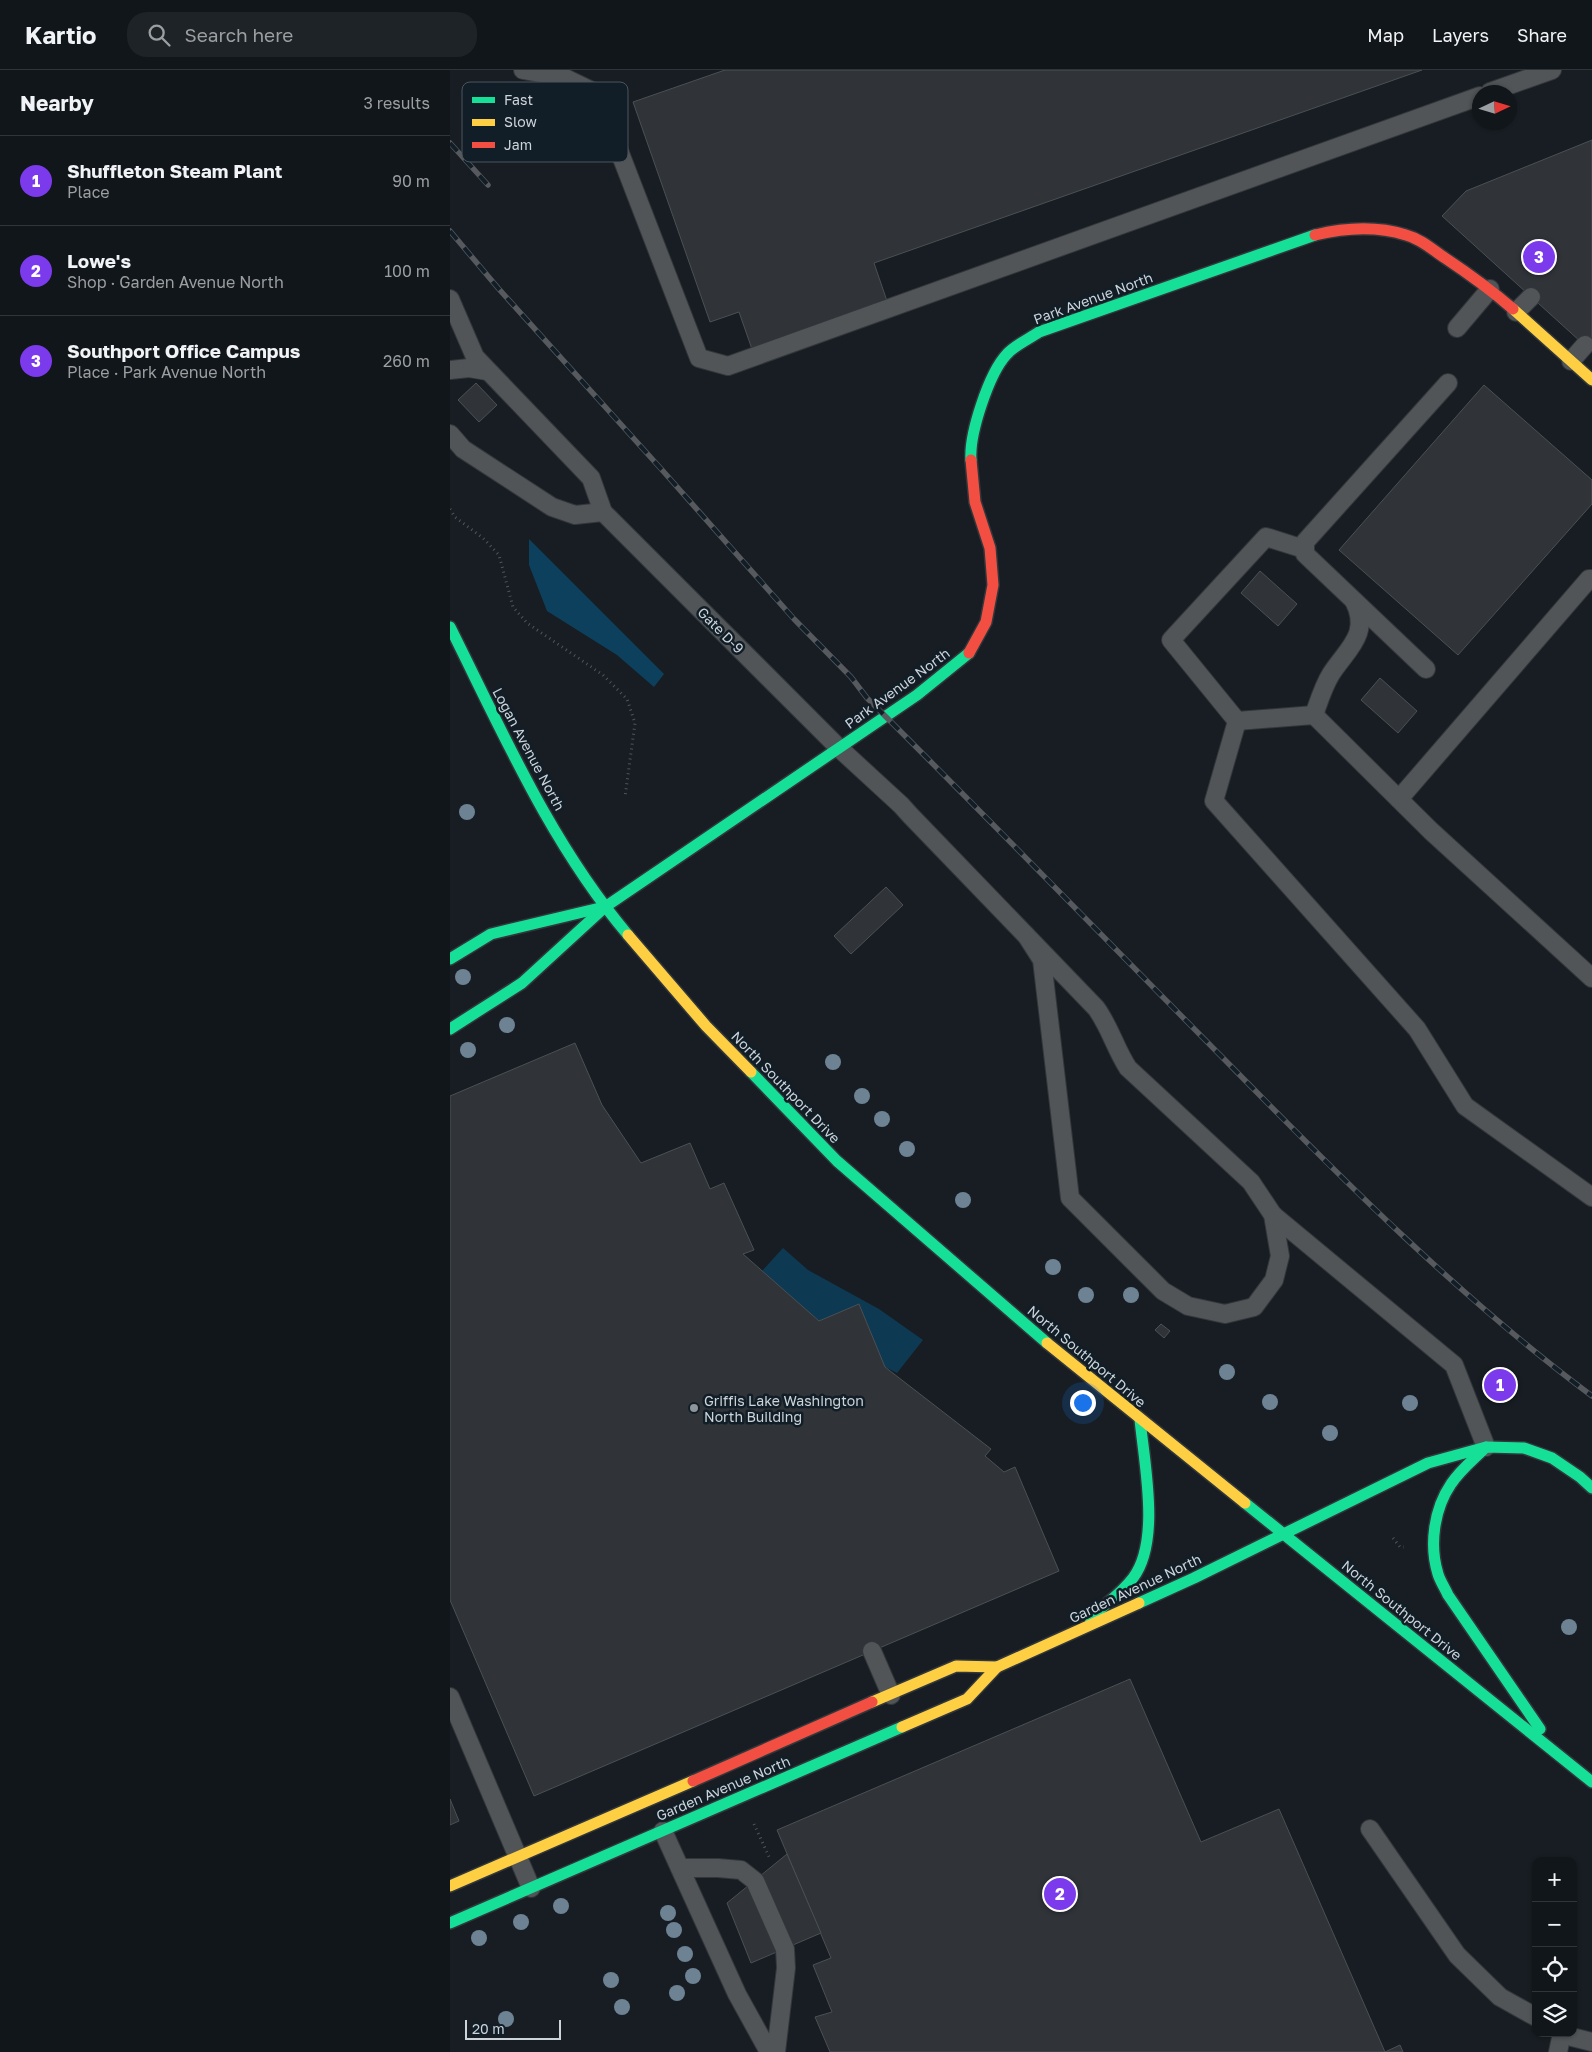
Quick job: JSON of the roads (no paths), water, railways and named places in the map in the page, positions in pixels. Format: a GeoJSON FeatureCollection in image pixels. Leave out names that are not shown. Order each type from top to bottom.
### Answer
{"type":"FeatureCollection","features":[{"type":"Feature","properties":{"kind":"street","name":"Park Avenue North"},"geometry":{"type":"LineString","coordinates":[[450,1029],[522,983],[606,906],[916,695],[966,656],[986,622],[993,585],[990,548],[975,502],[971,454],[985,392],[1007,354],[1039,332],[1308,236],[1330,231],[1374,229],[1406,236],[1422,242],[1490,289],[1592,380]]}},
{"type":"Feature","properties":{"kind":"street","name":"Logan Avenue North"},"geometry":{"type":"LineString","coordinates":[[450,627],[538,803],[606,906]]}},
{"type":"Feature","properties":{"kind":"street","name":"Park Avenue North"},"geometry":{"type":"LineString","coordinates":[[450,959],[491,934],[606,906]]}},
{"type":"Feature","properties":{"kind":"street","name":"North Southport Drive"},"geometry":{"type":"LineString","coordinates":[[606,906],[706,1026],[837,1161],[1019,1319],[1140,1419],[1592,1782]]}},
{"type":"Feature","properties":{"kind":"street"},"geometry":{"type":"LineString","coordinates":[[1077,1632],[1133,1578],[1140,1568],[1145,1552],[1148,1526],[1140,1419]]}},
{"type":"Feature","properties":{"kind":"street"},"geometry":{"type":"LineString","coordinates":[[1486,1447],[1447,1489],[1438,1511],[1434,1546],[1438,1574],[1448,1595],[1560,1757]]}},
{"type":"Feature","properties":{"kind":"street","name":"Garden Avenue North"},"geometry":{"type":"LineString","coordinates":[[450,1923],[967,1699],[997,1667],[1194,1578],[1428,1463],[1486,1447],[1524,1448],[1538,1452],[1567,1467],[1592,1488]]}},
{"type":"Feature","properties":{"kind":"street","name":"Garden Avenue North"},"geometry":{"type":"LineString","coordinates":[[450,1886],[956,1666],[997,1667]]}},
{"type":"Feature","properties":{"kind":"lane"},"geometry":{"type":"LineString","coordinates":[[523,70],[542,71],[562,76],[574,82]]}},
{"type":"Feature","properties":{"kind":"lane"},"geometry":{"type":"LineString","coordinates":[[1510,85],[1552,70]]}},
{"type":"Feature","properties":{"kind":"lane"},"geometry":{"type":"LineString","coordinates":[[623,162],[699,358],[728,366],[1472,99]]}},
{"type":"Feature","properties":{"kind":"lane"},"geometry":{"type":"LineString","coordinates":[[1457,328],[1490,289]]}},
{"type":"Feature","properties":{"kind":"lane"},"geometry":{"type":"LineString","coordinates":[[1516,312],[1531,297]]}},
{"type":"Feature","properties":{"kind":"lane"},"geometry":{"type":"LineString","coordinates":[[450,299],[475,357],[591,478],[603,512],[575,516],[552,506],[463,449],[450,434]]}},
{"type":"Feature","properties":{"kind":"lane"},"geometry":{"type":"LineString","coordinates":[[1571,361],[1585,345]]}},
{"type":"Feature","properties":{"kind":"lane"},"geometry":{"type":"LineString","coordinates":[[450,370],[469,368],[487,371]]}},
{"type":"Feature","properties":{"kind":"lane"},"geometry":{"type":"LineString","coordinates":[[1426,669],[1305,554],[1304,549],[1305,542],[1448,383]]}},
{"type":"Feature","properties":{"kind":"lane","name":"Gate D-9"},"geometry":{"type":"LineString","coordinates":[[603,512],[838,748],[901,805],[1026,935]]}},
{"type":"Feature","properties":{"kind":"lane"},"geometry":{"type":"LineString","coordinates":[[1237,721],[1171,640],[1266,537],[1304,549]]}},
{"type":"Feature","properties":{"kind":"lane"},"geometry":{"type":"LineString","coordinates":[[1399,799],[1589,579],[1592,579]]}},
{"type":"Feature","properties":{"kind":"lane"},"geometry":{"type":"LineString","coordinates":[[1314,714],[1330,676],[1358,637],[1360,622],[1354,601]]}},
{"type":"Feature","properties":{"kind":"lane"},"geometry":{"type":"LineString","coordinates":[[1237,721],[1314,714]]}},
{"type":"Feature","properties":{"kind":"lane"},"geometry":{"type":"LineString","coordinates":[[1314,714],[1431,831],[1592,978]]}},
{"type":"Feature","properties":{"kind":"lane"},"geometry":{"type":"LineString","coordinates":[[1237,721],[1214,800],[1417,1029],[1465,1106],[1592,1197]]}},
{"type":"Feature","properties":{"kind":"lane"},"geometry":{"type":"LineString","coordinates":[[1026,935],[1042,960],[1070,1198],[1163,1291],[1188,1306],[1225,1314],[1254,1307],[1274,1280],[1280,1256],[1273,1215]]}},
{"type":"Feature","properties":{"kind":"lane"},"geometry":{"type":"LineString","coordinates":[[1026,935],[1104,1018],[1118,1054],[1128,1068],[1251,1182],[1273,1215],[1454,1365],[1486,1447]]}},
{"type":"Feature","properties":{"kind":"lane"},"geometry":{"type":"LineString","coordinates":[[872,1651],[891,1695]]}},
{"type":"Feature","properties":{"kind":"lane"},"geometry":{"type":"LineString","coordinates":[[450,1698],[531,1888]]}},
{"type":"Feature","properties":{"kind":"lane"},"geometry":{"type":"LineString","coordinates":[[1370,1829],[1457,1956],[1500,1996],[1532,2015]]}},
{"type":"Feature","properties":{"kind":"lane"},"geometry":{"type":"LineString","coordinates":[[663,1831],[738,1994],[769,2052]]}},
{"type":"Feature","properties":{"kind":"lane"},"geometry":{"type":"LineString","coordinates":[[680,1868],[741,1870],[755,1881],[785,1949],[786,1968],[776,2052]]}},
{"type":"Feature","properties":{"kind":"lane"},"geometry":{"type":"LineString","coordinates":[[1558,2052],[1562,2037]]}},
{"type":"Feature","properties":{"kind":"lane"},"geometry":{"type":"LineString","coordinates":[[1572,2037],[1592,2042]]}},
{"type":"Feature","properties":{"kind":"railway"},"geometry":{"type":"LineString","coordinates":[[450,143],[462,156]]}},
{"type":"Feature","properties":{"kind":"railway"},"geometry":{"type":"LineString","coordinates":[[467,162],[488,185]]}},
{"type":"Feature","properties":{"kind":"railway"},"geometry":{"type":"LineString","coordinates":[[450,231],[498,288],[794,619],[851,677],[867,698],[1356,1191],[1494,1318],[1592,1396]]}},
{"type":"Feature","properties":{"kind":"place","name":"Southport Office Campus"},"geometry":{"type":"Point","coordinates":[1539,257]}},
{"type":"Feature","properties":{"kind":"place","name":"Shuffleton Steam Plant"},"geometry":{"type":"Point","coordinates":[1500,1385]}},
{"type":"Feature","properties":{"kind":"place","name":"Griffis Lake Washington North Building"},"geometry":{"type":"Point","coordinates":[694,1408]}},
{"type":"Feature","properties":{"kind":"place","name":"Lowe's"},"geometry":{"type":"Point","coordinates":[1060,1894]}}]}
